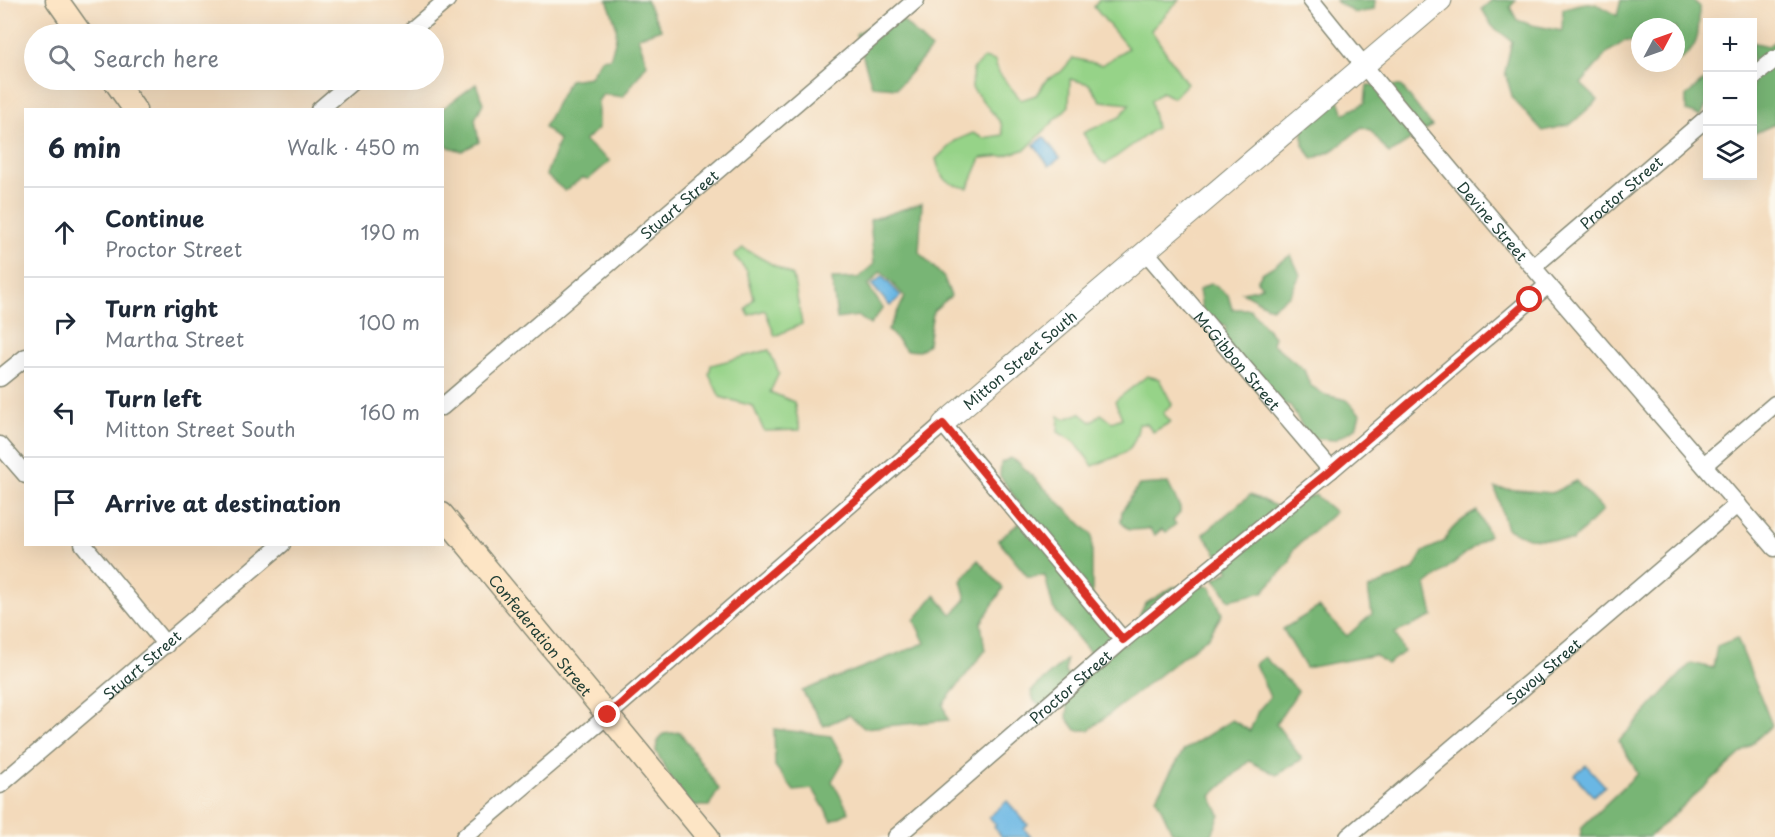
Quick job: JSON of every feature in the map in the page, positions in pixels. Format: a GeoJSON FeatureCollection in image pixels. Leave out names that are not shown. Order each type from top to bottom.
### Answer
{"type":"FeatureCollection","features":[{"type":"Feature","properties":{"kind":"main road"},"geometry":{"type":"LineString","coordinates":[[57,0],[74,24]]}},
{"type":"Feature","properties":{"kind":"main road"},"geometry":{"type":"LineString","coordinates":[[121,90],[134,108]]}},
{"type":"Feature","properties":{"kind":"main road","name":"Confederation Street"},"geometry":{"type":"LineString","coordinates":[[444,516],[708,837]]}},
{"type":"Feature","properties":{"kind":"street"},"geometry":{"type":"LineString","coordinates":[[419,24],[447,0]]}},
{"type":"Feature","properties":{"kind":"street","name":"Stuart Street"},"geometry":{"type":"LineString","coordinates":[[444,405],[916,0]]}},
{"type":"Feature","properties":{"kind":"street","name":"Devine Street"},"geometry":{"type":"LineString","coordinates":[[1311,0],[1363,66],[1548,285],[1775,548]]}},
{"type":"Feature","properties":{"kind":"street","name":"Mitton Street South"},"geometry":{"type":"LineString","coordinates":[[464,837],[943,424],[1441,0]]}},
{"type":"Feature","properties":{"kind":"street"},"geometry":{"type":"LineString","coordinates":[[1757,74],[1775,59]]}},
{"type":"Feature","properties":{"kind":"street"},"geometry":{"type":"LineString","coordinates":[[321,108],[342,90]]}},
{"type":"Feature","properties":{"kind":"street","name":"Proctor Street"},"geometry":{"type":"LineString","coordinates":[[1533,266],[1703,120]]}},
{"type":"Feature","properties":{"kind":"street","name":"McGibbon Street"},"geometry":{"type":"LineString","coordinates":[[1146,252],[1331,470]]}},
{"type":"Feature","properties":{"kind":"street","name":"Proctor Street"},"geometry":{"type":"LineString","coordinates":[[896,837],[1123,640],[1331,470],[1548,285]]}},
{"type":"Feature","properties":{"kind":"street"},"geometry":{"type":"LineString","coordinates":[[0,378],[24,359]]}},
{"type":"Feature","properties":{"kind":"street"},"geometry":{"type":"LineString","coordinates":[[1704,465],[1775,404]]}},
{"type":"Feature","properties":{"kind":"street"},"geometry":{"type":"LineString","coordinates":[[943,424],[1123,640]]}},
{"type":"Feature","properties":{"kind":"street"},"geometry":{"type":"LineString","coordinates":[[0,445],[24,474]]}},
{"type":"Feature","properties":{"kind":"street","name":"Savoy Street"},"geometry":{"type":"LineString","coordinates":[[1348,837],[1738,504]]}},
{"type":"Feature","properties":{"kind":"street"},"geometry":{"type":"LineString","coordinates":[[85,546],[166,645]]}},
{"type":"Feature","properties":{"kind":"street","name":"Stuart Street"},"geometry":{"type":"LineString","coordinates":[[0,786],[280,546]]}},
{"type":"Feature","properties":{"kind":"green space"},"geometry":{"type":"Polygon","coordinates":[[[607,0],[646,0],[661,29],[638,37],[647,64],[623,97],[603,94],[598,101],[598,129],[584,141],[610,161],[589,179],[582,178],[565,191],[546,175],[559,140],[544,127],[569,80],[590,77],[601,59],[610,58],[616,29],[607,0]]]}},
{"type":"Feature","properties":{"kind":"green space"},"geometry":{"type":"Polygon","coordinates":[[[1099,0],[1179,0],[1151,30],[1187,84],[1173,98],[1162,92],[1151,101],[1156,128],[1106,164],[1100,161],[1083,133],[1120,117],[1130,104],[1101,101],[1089,84],[1070,79],[1069,106],[1026,149],[1003,156],[981,158],[968,188],[946,180],[940,172],[936,159],[955,141],[973,133],[983,138],[1003,135],[1001,123],[972,88],[973,69],[984,58],[995,61],[998,72],[1021,100],[1036,95],[1047,79],[1061,72],[1073,58],[1102,65],[1128,48],[1094,7],[1099,0]]]}},
{"type":"Feature","properties":{"kind":"green space"},"geometry":{"type":"Polygon","coordinates":[[[1336,0],[1375,0],[1374,10],[1355,13],[1336,0]]]}},
{"type":"Feature","properties":{"kind":"green space"},"geometry":{"type":"Polygon","coordinates":[[[1492,0],[1516,0],[1510,7],[1517,20],[1562,31],[1563,9],[1579,4],[1597,4],[1617,16],[1621,0],[1693,0],[1699,6],[1698,31],[1694,45],[1685,56],[1685,18],[1631,18],[1631,42],[1625,41],[1607,53],[1581,84],[1598,100],[1571,124],[1543,131],[1513,99],[1505,72],[1512,41],[1492,26],[1482,9],[1492,0]]]}},
{"type":"Feature","properties":{"kind":"green space"},"geometry":{"type":"Polygon","coordinates":[[[893,11],[931,49],[897,88],[872,86],[856,34],[893,11]]]}},
{"type":"Feature","properties":{"kind":"green space"},"geometry":{"type":"Polygon","coordinates":[[[1775,41],[1775,124],[1757,132],[1757,43],[1768,46],[1775,41]]]}},
{"type":"Feature","properties":{"kind":"green space"},"geometry":{"type":"Polygon","coordinates":[[[1703,81],[1701,116],[1686,111],[1686,96],[1703,81]]]}},
{"type":"Feature","properties":{"kind":"green space"},"geometry":{"type":"Polygon","coordinates":[[[476,84],[483,103],[475,119],[479,142],[462,151],[449,147],[444,142],[443,108],[476,84]]]}},
{"type":"Feature","properties":{"kind":"green space"},"geometry":{"type":"Polygon","coordinates":[[[1367,85],[1401,86],[1432,126],[1389,154],[1370,130],[1362,127],[1335,149],[1313,159],[1303,145],[1303,124],[1336,92],[1344,114],[1365,103],[1367,85]]]}},
{"type":"Feature","properties":{"kind":"green space"},"geometry":{"type":"Polygon","coordinates":[[[922,203],[919,252],[944,278],[951,296],[933,311],[928,344],[919,351],[906,350],[888,330],[905,297],[881,271],[868,286],[883,308],[870,325],[858,316],[837,319],[832,279],[858,278],[874,264],[870,220],[922,203]]]}},
{"type":"Feature","properties":{"kind":"green space"},"geometry":{"type":"Polygon","coordinates":[[[743,248],[793,276],[802,324],[775,336],[765,310],[749,315],[746,309],[754,298],[747,271],[734,255],[743,248]]]}},
{"type":"Feature","properties":{"kind":"green space"},"geometry":{"type":"Polygon","coordinates":[[[1291,255],[1300,275],[1290,295],[1271,308],[1242,292],[1262,286],[1257,281],[1262,273],[1291,255]]]}},
{"type":"Feature","properties":{"kind":"green space"},"geometry":{"type":"Polygon","coordinates":[[[1211,283],[1228,295],[1232,309],[1250,309],[1274,337],[1272,343],[1304,370],[1310,385],[1325,395],[1347,400],[1360,414],[1356,428],[1334,440],[1309,438],[1290,405],[1269,402],[1224,348],[1226,325],[1210,323],[1202,308],[1199,290],[1211,283]]]}},
{"type":"Feature","properties":{"kind":"green space"},"geometry":{"type":"Polygon","coordinates":[[[769,350],[779,373],[770,392],[794,402],[800,430],[764,431],[753,406],[720,397],[709,374],[711,365],[769,350]]]}},
{"type":"Feature","properties":{"kind":"green space"},"geometry":{"type":"Polygon","coordinates":[[[1147,376],[1159,379],[1172,404],[1163,413],[1171,422],[1153,432],[1147,424],[1139,424],[1133,443],[1119,456],[1093,466],[1075,442],[1058,432],[1059,416],[1065,419],[1080,413],[1091,422],[1101,414],[1112,422],[1122,418],[1115,401],[1147,376]]]}},
{"type":"Feature","properties":{"kind":"green space"},"geometry":{"type":"Polygon","coordinates":[[[1010,458],[1018,462],[1092,535],[1092,596],[1114,637],[1091,654],[1053,608],[1045,576],[1028,577],[998,540],[1028,516],[1000,476],[1001,463],[1010,458]]]}},
{"type":"Feature","properties":{"kind":"green space"},"geometry":{"type":"Polygon","coordinates":[[[1576,481],[1603,510],[1572,541],[1528,538],[1507,529],[1495,488],[1552,493],[1576,481]]]}},
{"type":"Feature","properties":{"kind":"green space"},"geometry":{"type":"Polygon","coordinates":[[[1168,483],[1180,508],[1180,513],[1173,521],[1176,524],[1166,532],[1162,529],[1155,535],[1150,529],[1129,530],[1121,522],[1122,511],[1139,485],[1168,483]]]}},
{"type":"Feature","properties":{"kind":"green space"},"geometry":{"type":"Polygon","coordinates":[[[1250,495],[1278,507],[1315,495],[1335,512],[1293,550],[1290,562],[1263,592],[1229,600],[1215,579],[1229,571],[1203,534],[1250,495]]]}},
{"type":"Feature","properties":{"kind":"green space"},"geometry":{"type":"Polygon","coordinates":[[[1477,511],[1489,535],[1426,585],[1433,616],[1395,633],[1404,652],[1387,664],[1375,655],[1306,668],[1283,629],[1319,607],[1347,636],[1372,614],[1368,589],[1413,570],[1423,552],[1445,541],[1453,528],[1477,511]]]}},
{"type":"Feature","properties":{"kind":"green space"},"geometry":{"type":"Polygon","coordinates":[[[978,560],[1003,588],[981,623],[985,651],[943,704],[948,720],[864,728],[849,715],[824,726],[802,691],[925,643],[914,620],[935,595],[952,615],[966,599],[961,581],[978,560]]]}},
{"type":"Feature","properties":{"kind":"green space"},"geometry":{"type":"Polygon","coordinates":[[[1210,586],[1222,614],[1209,636],[1089,730],[1076,730],[1067,718],[1068,707],[1065,705],[1051,713],[1034,701],[1031,691],[1066,660],[1065,673],[1073,677],[1080,671],[1084,662],[1115,640],[1125,646],[1145,604],[1173,587],[1210,586]]]}},
{"type":"Feature","properties":{"kind":"green space"},"geometry":{"type":"Polygon","coordinates":[[[1737,638],[1772,725],[1649,837],[1580,837],[1582,827],[1638,773],[1619,741],[1691,663],[1713,668],[1717,646],[1737,638]]]}},
{"type":"Feature","properties":{"kind":"green space"},"geometry":{"type":"Polygon","coordinates":[[[1264,657],[1298,691],[1276,724],[1302,759],[1277,775],[1249,761],[1211,796],[1220,815],[1211,837],[1189,837],[1172,832],[1156,797],[1184,750],[1232,720],[1250,731],[1258,711],[1270,697],[1255,664],[1264,657]]]}},
{"type":"Feature","properties":{"kind":"green space"},"geometry":{"type":"Polygon","coordinates":[[[774,729],[831,736],[844,760],[832,781],[849,812],[832,821],[813,789],[794,791],[775,766],[774,729]]]}},
{"type":"Feature","properties":{"kind":"green space"},"geometry":{"type":"Polygon","coordinates":[[[680,732],[719,789],[709,806],[682,806],[675,786],[656,751],[657,743],[663,734],[680,732]]]}},
{"type":"Feature","properties":{"kind":"water"},"geometry":{"type":"Polygon","coordinates":[[[1044,137],[1060,158],[1049,166],[1034,145],[1044,137]]]}},
{"type":"Feature","properties":{"kind":"water"},"geometry":{"type":"Polygon","coordinates":[[[882,276],[901,296],[890,306],[872,285],[882,276]]]}},
{"type":"Feature","properties":{"kind":"water"},"geometry":{"type":"Polygon","coordinates":[[[1586,765],[1605,786],[1593,796],[1574,775],[1586,765]]]}},
{"type":"Feature","properties":{"kind":"water"},"geometry":{"type":"Polygon","coordinates":[[[1007,801],[1028,825],[1024,829],[1031,837],[1002,837],[994,827],[996,825],[989,817],[1007,801]]]}},
{"type":"Feature","properties":{"kind":"route"},"geometry":{"type":"LineString","coordinates":[[608,715],[943,424],[1123,640],[1331,470],[1530,300]]}}]}
